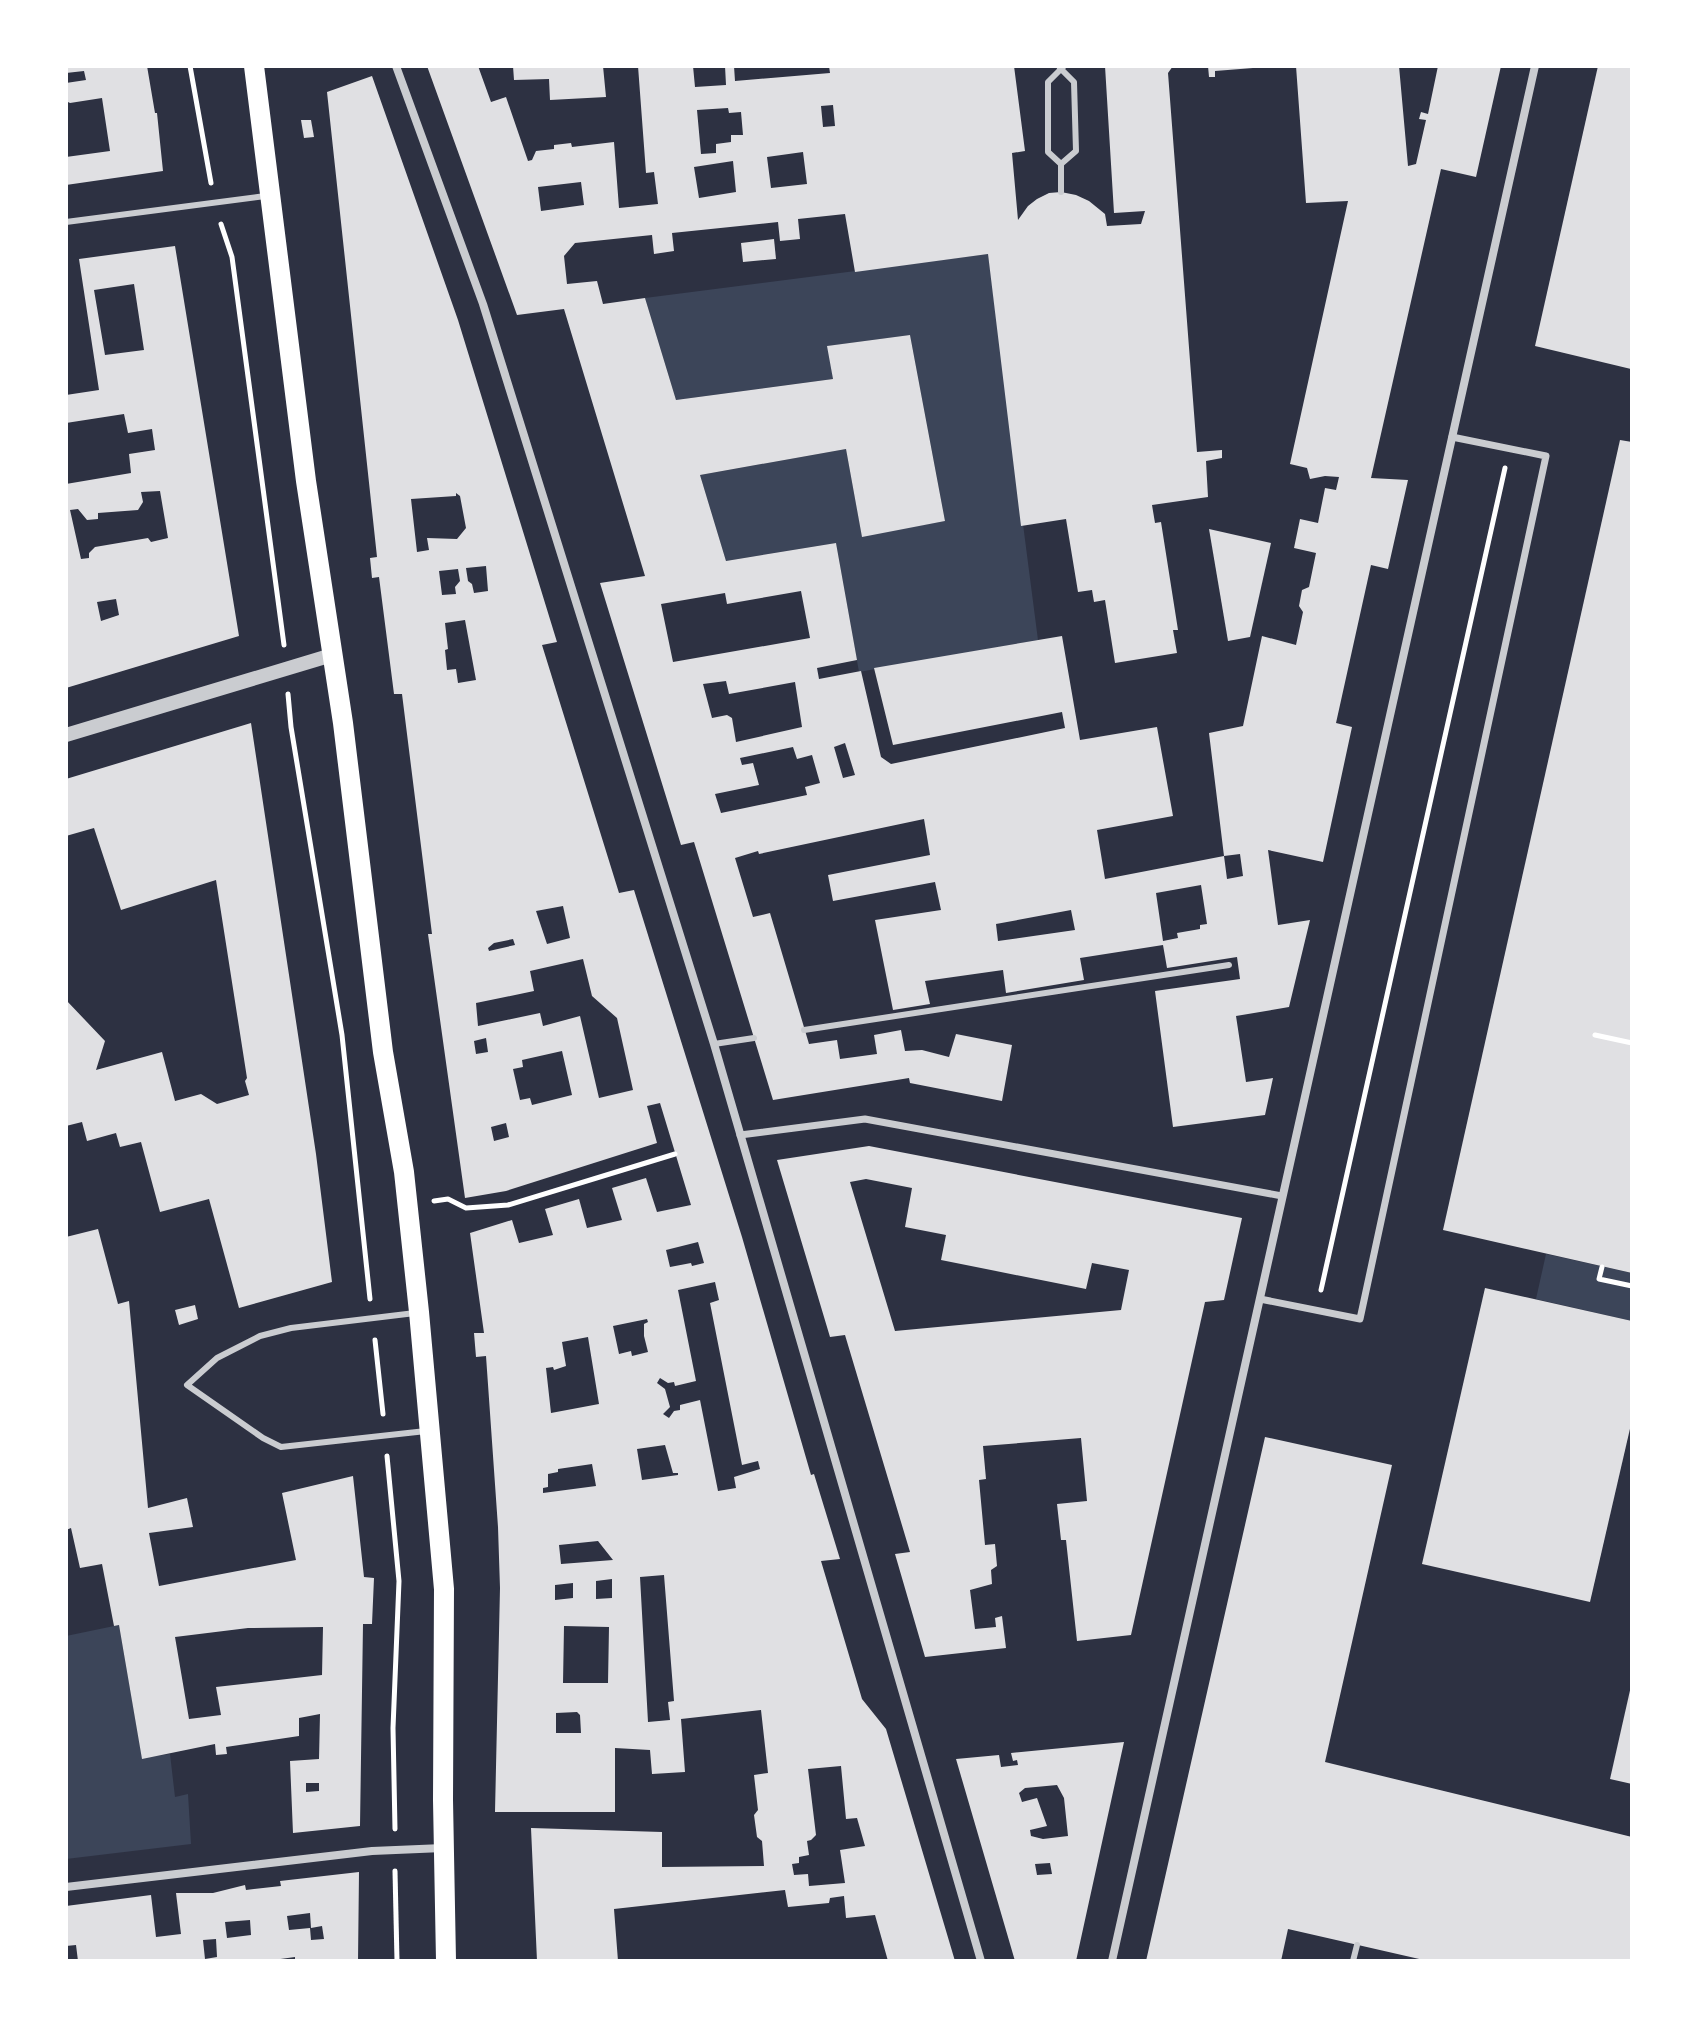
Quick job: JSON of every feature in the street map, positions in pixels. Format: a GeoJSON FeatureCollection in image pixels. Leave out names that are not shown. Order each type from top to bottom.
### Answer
{"type":"FeatureCollection","features":[{"type":"Feature","properties":{"kind":"main road"},"geometry":{"type":"LineString","coordinates":[[254,66],[306,481],[343,723],[383,1052],[404,1172],[431,1430],[444,1589],[446,1961]]}},
{"type":"Feature","properties":{"kind":"street"},"geometry":{"type":"LineString","coordinates":[[396,66],[483,304],[714,1044],[981,1961]]}},
{"type":"Feature","properties":{"kind":"street"},"geometry":{"type":"LineString","coordinates":[[1112,1961],[1535,66]]}},
{"type":"Feature","properties":{"kind":"street"},"geometry":{"type":"LineString","coordinates":[[1260,1299],[1360,1319],[1546,456],[1452,437]]}},
{"type":"Feature","properties":{"kind":"street"},"geometry":{"type":"LineString","coordinates":[[66,735],[332,655]]}},
{"type":"Feature","properties":{"kind":"street"},"geometry":{"type":"LineString","coordinates":[[740,1135],[865,1119],[1282,1196]]}},
{"type":"Feature","properties":{"kind":"street"},"geometry":{"type":"LineString","coordinates":[[66,1887],[395,1849],[444,1848]]}},
{"type":"Feature","properties":{"kind":"lane"},"geometry":{"type":"LineString","coordinates":[[1061,164],[1076,151],[1074,82],[1062,67],[1048,82],[1048,152],[1061,164],[1061,192]]}},
{"type":"Feature","properties":{"kind":"lane"},"geometry":{"type":"LineString","coordinates":[[66,222],[270,196]]}},
{"type":"Feature","properties":{"kind":"lane"},"geometry":{"type":"LineString","coordinates":[[804,1030],[1229,965]]}},
{"type":"Feature","properties":{"kind":"lane"},"geometry":{"type":"LineString","coordinates":[[714,1044],[754,1038]]}},
{"type":"Feature","properties":{"kind":"lane"},"geometry":{"type":"LineString","coordinates":[[419,1312],[291,1328],[260,1336],[217,1358],[187,1385],[281,1447],[431,1430]]}},
{"type":"Feature","properties":{"kind":"lane"},"geometry":{"type":"LineString","coordinates":[[1353,1961],[1357,1945]]}},
{"type":"Feature","properties":{"kind":"path"},"geometry":{"type":"LineString","coordinates":[[190,66],[214,203],[232,257],[278,592],[291,727],[342,1035],[386,1437],[399,1581],[393,1728],[397,1961]]}},
{"type":"Feature","properties":{"kind":"path"},"geometry":{"type":"LineString","coordinates":[[1317,1310],[1509,448]]}},
{"type":"Feature","properties":{"kind":"path"},"geometry":{"type":"LineString","coordinates":[[1595,1035],[1632,1043]]}},
{"type":"Feature","properties":{"kind":"path"},"geometry":{"type":"LineString","coordinates":[[434,1201],[448,1199],[466,1208],[508,1205],[675,1154]]}},
{"type":"Feature","properties":{"kind":"path"},"geometry":{"type":"LineString","coordinates":[[1602,1267],[1599,1279],[1632,1286]]}},
{"type":"Feature","properties":{"kind":"shaded area"},"geometry":{"type":"Polygon","coordinates":[[[988,254],[1038,640],[859,672],[836,543],[726,561],[700,475],[846,449],[862,536],[945,521],[910,335],[828,346],[833,379],[676,400],[645,298],[988,254]]]}},
{"type":"Feature","properties":{"kind":"shaded area"},"geometry":{"type":"Polygon","coordinates":[[[1546,1254],[1632,1273],[1632,1321],[1536,1299],[1546,1254]]]}},
{"type":"Feature","properties":{"kind":"shaded area"},"geometry":{"type":"Polygon","coordinates":[[[119,1625],[142,1758],[170,1754],[175,1797],[188,1794],[191,1844],[66,1859],[66,1636],[119,1625]]]}},
{"type":"Feature","properties":{"kind":"building"},"geometry":{"type":"Polygon","coordinates":[[[66,66],[147,66],[157,113],[163,171],[66,185],[66,157],[110,151],[102,98],[66,101],[66,83],[86,80],[84,71],[66,73],[66,66]]]}},
{"type":"Feature","properties":{"kind":"building"},"geometry":{"type":"Polygon","coordinates":[[[427,66],[478,66],[491,102],[506,97],[528,161],[532,160],[536,151],[554,149],[554,145],[571,143],[572,147],[614,142],[619,208],[658,204],[654,172],[646,173],[638,66],[693,66],[695,87],[726,85],[725,66],[734,66],[735,81],[830,73],[829,66],[1014,66],[1025,151],[1012,153],[1018,220],[1037,199],[1061,192],[1089,201],[1105,214],[1107,226],[1141,224],[1145,211],[1114,213],[1105,66],[1173,66],[1168,73],[1197,452],[1222,450],[1222,458],[1206,461],[1208,497],[1152,505],[1155,523],[1161,522],[1178,630],[1173,630],[1177,653],[1115,663],[1105,600],[1094,602],[1092,590],[1078,592],[1066,519],[1021,526],[988,254],[855,272],[845,214],[798,219],[800,239],[780,241],[778,222],[672,233],[674,251],[654,254],[652,235],[575,243],[564,256],[567,284],[597,281],[603,304],[645,298],[676,400],[833,379],[827,346],[910,335],[945,521],[862,537],[846,449],[700,475],[726,561],[836,543],[857,660],[817,668],[819,679],[861,671],[881,757],[891,764],[1065,728],[1062,712],[893,745],[874,668],[1062,636],[1080,740],[1157,727],[1173,816],[1097,830],[1105,879],[1224,856],[1209,733],[1243,726],[1262,636],[1296,645],[1303,612],[1299,606],[1302,590],[1309,587],[1316,553],[1294,548],[1300,519],[1318,523],[1325,488],[1336,490],[1339,477],[1310,479],[1307,468],[1290,464],[1348,201],[1306,203],[1296,66],[1399,66],[1408,166],[1416,164],[1426,120],[1419,119],[1421,112],[1428,114],[1438,66],[1501,66],[1476,177],[1441,169],[1371,478],[1408,480],[1388,569],[1371,565],[1336,723],[1352,727],[1323,862],[1268,850],[1278,925],[1310,920],[1289,1007],[1236,1016],[1246,1082],[1273,1078],[1265,1115],[1173,1127],[1155,991],[1240,979],[1237,957],[1167,968],[1163,945],[1080,958],[1084,980],[1006,993],[1003,970],[925,981],[930,1004],[893,1010],[875,920],[941,910],[935,882],[833,901],[828,875],[930,855],[924,819],[735,858],[753,917],[770,913],[809,1044],[837,1040],[840,1059],[877,1054],[874,1035],[901,1030],[905,1051],[922,1050],[949,1057],[956,1034],[1012,1045],[1002,1101],[910,1083],[909,1078],[773,1100],[694,842],[681,845],[600,583],[645,576],[564,309],[517,315],[427,66]],[[833,105],[821,106],[823,127],[835,126],[833,105]],[[728,108],[697,110],[701,154],[716,153],[716,144],[731,142],[731,135],[743,135],[741,112],[729,113],[728,108]],[[803,152],[767,157],[771,188],[807,184],[803,152]],[[733,161],[694,167],[699,198],[736,192],[733,161]],[[581,182],[538,187],[541,211],[584,205],[581,182]],[[801,591],[727,604],[725,593],[661,604],[673,662],[810,638],[801,591]],[[726,681],[703,684],[712,718],[727,715],[732,718],[736,742],[802,727],[795,682],[729,694],[726,681]],[[845,743],[834,747],[843,778],[855,775],[845,743]],[[793,747],[740,758],[742,765],[753,763],[759,785],[715,794],[721,813],[807,795],[805,787],[820,783],[812,755],[797,759],[793,747]],[[1240,854],[1224,856],[1227,879],[1243,876],[1240,854]],[[1201,885],[1156,893],[1163,941],[1178,938],[1177,933],[1200,929],[1200,925],[1207,924],[1201,885]],[[1071,910],[996,924],[998,941],[1075,930],[1071,910]]]}},
{"type":"Feature","properties":{"kind":"building"},"geometry":{"type":"Polygon","coordinates":[[[513,66],[603,66],[606,97],[550,100],[549,79],[514,80],[513,66]]]}},
{"type":"Feature","properties":{"kind":"building"},"geometry":{"type":"Polygon","coordinates":[[[1208,66],[1253,68],[1215,71],[1215,77],[1209,77],[1208,66]]]}},
{"type":"Feature","properties":{"kind":"building"},"geometry":{"type":"Polygon","coordinates":[[[1598,66],[1632,66],[1631,369],[1535,346],[1598,66]]]}},
{"type":"Feature","properties":{"kind":"building"},"geometry":{"type":"Polygon","coordinates":[[[372,76],[458,320],[557,642],[542,645],[619,893],[634,890],[742,1237],[811,1475],[814,1474],[840,1559],[821,1561],[862,1699],[886,1729],[955,1961],[888,1961],[875,1915],[846,1918],[844,1896],[830,1898],[829,1903],[788,1907],[785,1890],[614,1909],[618,1961],[537,1961],[531,1828],[662,1832],[662,1867],[764,1866],[762,1841],[757,1837],[754,1815],[758,1810],[754,1775],[768,1773],[761,1710],[681,1719],[685,1772],[652,1774],[650,1750],[615,1748],[615,1812],[495,1812],[500,1588],[498,1527],[486,1356],[476,1357],[474,1333],[484,1333],[470,1233],[512,1220],[519,1243],[553,1235],[545,1209],[579,1199],[587,1228],[622,1220],[612,1188],[646,1178],[657,1212],[691,1205],[660,1103],[647,1106],[657,1143],[506,1191],[465,1198],[428,934],[432,934],[402,694],[394,694],[379,577],[372,578],[370,558],[377,557],[327,92],[372,76]],[[456,493],[456,496],[411,499],[417,552],[429,550],[427,538],[457,539],[466,528],[460,496],[456,493]],[[486,566],[466,568],[468,581],[474,593],[488,591],[486,566]],[[458,569],[439,571],[442,595],[456,594],[455,587],[460,581],[458,569]],[[465,620],[445,623],[447,670],[456,669],[458,683],[476,680],[465,620]],[[563,906],[536,911],[547,944],[570,938],[563,906]],[[513,939],[494,943],[488,948],[489,951],[515,945],[513,939]],[[583,959],[530,971],[534,991],[476,1003],[478,1026],[540,1013],[543,1026],[580,1016],[599,1098],[633,1090],[617,1018],[592,996],[583,959]],[[486,1038],[474,1041],[476,1054],[488,1052],[486,1038]],[[562,1051],[522,1060],[523,1067],[513,1069],[520,1100],[530,1098],[532,1105],[572,1095],[562,1051]],[[506,1123],[491,1127],[494,1141],[509,1137],[506,1123]],[[698,1242],[666,1250],[670,1267],[691,1263],[692,1266],[704,1263],[698,1242]],[[715,1282],[678,1290],[696,1381],[675,1386],[674,1382],[668,1383],[660,1378],[657,1383],[665,1389],[670,1407],[663,1414],[669,1418],[674,1411],[680,1410],[680,1405],[700,1400],[718,1491],[736,1488],[734,1477],[760,1469],[758,1461],[742,1465],[710,1303],[719,1300],[715,1282]],[[647,1319],[613,1326],[619,1354],[631,1351],[632,1356],[648,1352],[644,1336],[647,1319]],[[588,1337],[562,1342],[566,1366],[554,1370],[553,1367],[546,1368],[551,1413],[599,1404],[588,1337]],[[665,1445],[637,1449],[642,1480],[678,1473],[673,1473],[665,1445]],[[592,1464],[558,1469],[558,1472],[548,1474],[548,1487],[543,1488],[543,1493],[596,1486],[592,1464]],[[598,1541],[559,1545],[561,1564],[613,1560],[598,1541]],[[664,1575],[640,1577],[648,1722],[670,1720],[668,1702],[674,1701],[664,1575]],[[612,1579],[596,1581],[596,1599],[612,1598],[612,1579]],[[573,1583],[555,1585],[555,1600],[573,1598],[573,1583]],[[564,1626],[563,1683],[608,1683],[609,1627],[564,1626]],[[577,1712],[556,1713],[556,1733],[581,1733],[577,1712]],[[841,1766],[808,1769],[816,1835],[807,1841],[809,1855],[799,1857],[799,1863],[792,1864],[794,1875],[808,1874],[809,1886],[845,1883],[840,1850],[865,1846],[857,1818],[846,1819],[841,1766]]]}},
{"type":"Feature","properties":{"kind":"building"},"geometry":{"type":"Polygon","coordinates":[[[301,120],[311,120],[314,137],[304,138],[301,120]]]}},
{"type":"Feature","properties":{"kind":"building"},"geometry":{"type":"Polygon","coordinates":[[[774,239],[776,259],[743,262],[741,243],[774,239]]]}},
{"type":"Feature","properties":{"kind":"building"},"geometry":{"type":"Polygon","coordinates":[[[175,246],[239,636],[66,688],[66,484],[131,473],[129,454],[155,450],[152,429],[128,433],[124,414],[66,423],[66,395],[99,390],[79,259],[175,246]],[[134,284],[94,290],[105,355],[144,350],[134,284]],[[160,491],[141,492],[143,502],[138,510],[98,513],[98,519],[87,520],[78,509],[70,510],[81,559],[89,558],[95,547],[148,538],[151,542],[168,538],[160,491]],[[116,599],[97,602],[101,621],[119,615],[116,599]]]}},
{"type":"Feature","properties":{"kind":"building"},"geometry":{"type":"Polygon","coordinates":[[[1620,440],[1632,442],[1632,1273],[1443,1230],[1620,440]]]}},
{"type":"Feature","properties":{"kind":"building"},"geometry":{"type":"Polygon","coordinates":[[[1209,529],[1271,543],[1250,637],[1228,641],[1209,529]]]}},
{"type":"Feature","properties":{"kind":"building"},"geometry":{"type":"Polygon","coordinates":[[[251,723],[316,1154],[332,1282],[239,1308],[209,1199],[160,1212],[141,1142],[120,1147],[116,1133],[87,1141],[82,1122],[66,1126],[66,1000],[105,1041],[96,1070],[162,1052],[175,1101],[201,1094],[217,1104],[249,1095],[216,880],[121,910],[94,828],[66,836],[66,779],[251,723]]]}},
{"type":"Feature","properties":{"kind":"building"},"geometry":{"type":"Polygon","coordinates":[[[869,1146],[1242,1218],[1224,1300],[1205,1302],[1131,1635],[1077,1641],[1066,1540],[1061,1540],[1057,1504],[1087,1501],[1081,1438],[983,1446],[986,1479],[979,1480],[985,1545],[995,1544],[997,1566],[991,1570],[992,1584],[970,1590],[975,1629],[996,1627],[995,1618],[1002,1616],[1006,1648],[925,1657],[895,1554],[910,1552],[845,1335],[830,1337],[777,1160],[869,1146]],[[866,1179],[850,1182],[895,1331],[1121,1310],[1129,1270],[1092,1263],[1086,1289],[941,1260],[946,1235],[905,1227],[912,1188],[866,1179]]]}},
{"type":"Feature","properties":{"kind":"building"},"geometry":{"type":"Polygon","coordinates":[[[98,1229],[118,1304],[129,1301],[148,1508],[187,1498],[193,1527],[149,1533],[159,1586],[296,1560],[282,1493],[353,1476],[364,1577],[374,1578],[372,1624],[363,1624],[360,1826],[293,1833],[290,1761],[319,1759],[320,1714],[299,1718],[299,1736],[226,1747],[227,1754],[216,1755],[215,1744],[142,1759],[119,1625],[114,1626],[102,1564],[80,1568],[71,1528],[66,1530],[66,1237],[98,1229]],[[323,1627],[248,1628],[175,1637],[189,1719],[221,1715],[216,1687],[322,1675],[323,1627]],[[306,1783],[306,1792],[319,1791],[319,1783],[306,1783]]]}},
{"type":"Feature","properties":{"kind":"building"},"geometry":{"type":"Polygon","coordinates":[[[1485,1288],[1632,1321],[1632,1420],[1590,1602],[1422,1564],[1485,1288]]]}},
{"type":"Feature","properties":{"kind":"building"},"geometry":{"type":"Polygon","coordinates":[[[195,1305],[198,1319],[179,1325],[175,1310],[195,1305]]]}},
{"type":"Feature","properties":{"kind":"building"},"geometry":{"type":"Polygon","coordinates":[[[1265,1437],[1392,1465],[1325,1762],[1632,1837],[1632,1961],[1428,1961],[1288,1929],[1281,1961],[1146,1961],[1265,1437]]]}},
{"type":"Feature","properties":{"kind":"building"},"geometry":{"type":"Polygon","coordinates":[[[1632,1686],[1632,1784],[1610,1779],[1632,1686]]]}},
{"type":"Feature","properties":{"kind":"building"},"geometry":{"type":"Polygon","coordinates":[[[1124,1742],[1076,1961],[1015,1961],[956,1759],[999,1755],[1001,1767],[1018,1765],[1011,1753],[1124,1742]],[[1057,1785],[1025,1788],[1019,1793],[1022,1802],[1037,1798],[1047,1826],[1030,1830],[1031,1836],[1043,1839],[1068,1836],[1064,1798],[1057,1785]],[[1050,1863],[1035,1864],[1037,1875],[1052,1874],[1050,1863]]]}},
{"type":"Feature","properties":{"kind":"building"},"geometry":{"type":"Polygon","coordinates":[[[359,1872],[358,1961],[295,1961],[295,1957],[266,1961],[78,1961],[76,1945],[66,1946],[66,1906],[151,1895],[156,1937],[181,1934],[176,1893],[213,1893],[245,1885],[246,1890],[281,1886],[280,1881],[359,1872]],[[310,1913],[287,1916],[289,1930],[310,1928],[311,1940],[324,1939],[322,1926],[311,1928],[310,1913]],[[250,1920],[225,1922],[227,1938],[251,1935],[250,1920]],[[216,1939],[203,1940],[205,1959],[217,1957],[216,1939]]]}}]}
